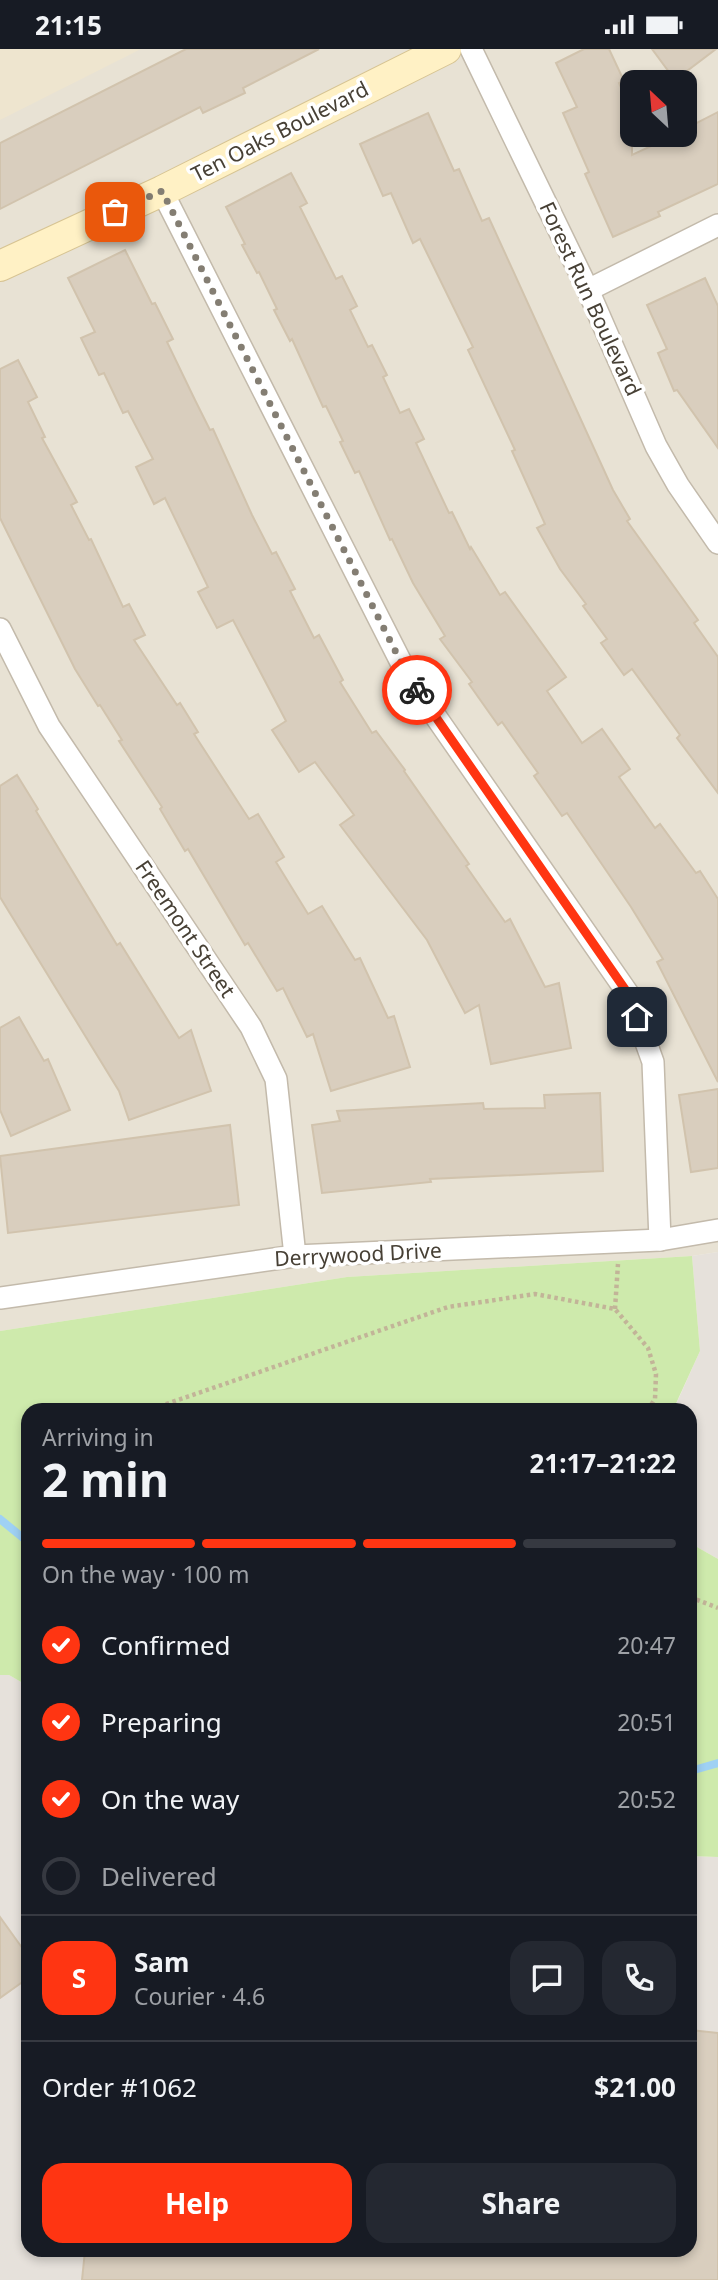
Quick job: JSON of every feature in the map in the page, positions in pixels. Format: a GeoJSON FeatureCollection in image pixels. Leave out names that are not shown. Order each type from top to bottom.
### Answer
{"type":"FeatureCollection","features":[{"type":"Feature","properties":{"kind":"street","name":"Ten Oaks Boulevard"},"geometry":{"type":"LineString","coordinates":[[0,266],[162,191],[446,49]]}},
{"type":"Feature","properties":{"kind":"street","name":"Forest Run Boulevard"},"geometry":{"type":"LineString","coordinates":[[471,49],[587,290],[656,446],[678,485],[718,543]]}},
{"type":"Feature","properties":{"kind":"street"},"geometry":{"type":"LineString","coordinates":[[162,191],[409,678],[629,995],[653,1062],[660,1240]]}},
{"type":"Feature","properties":{"kind":"street"},"geometry":{"type":"LineString","coordinates":[[587,290],[718,225]]}},
{"type":"Feature","properties":{"kind":"street","name":"Freemont Street"},"geometry":{"type":"LineString","coordinates":[[0,629],[49,726],[251,1027],[276,1079],[295,1256]]}},
{"type":"Feature","properties":{"kind":"street","name":"Derrywood Drive"},"geometry":{"type":"LineString","coordinates":[[0,1298],[295,1256],[660,1240],[718,1230]]}},
{"type":"Feature","properties":{"kind":"path"},"geometry":{"type":"LineString","coordinates":[[169,1403],[448,1307],[535,1294],[615,1309],[648,1348],[656,1374],[655,1399],[652,1403]]}},
{"type":"Feature","properties":{"kind":"path"},"geometry":{"type":"LineString","coordinates":[[697,1600],[718,1608]]}},
{"type":"Feature","properties":{"kind":"shaded area"},"geometry":{"type":"Polygon","coordinates":[[[0,49],[718,49],[718,1252],[692,1256],[347,1277],[0,1331],[0,49]]]}},
{"type":"Feature","properties":{"kind":"shaded area"},"geometry":{"type":"Polygon","coordinates":[[[0,49],[141,49],[0,120],[0,49]]]}},
{"type":"Feature","properties":{"kind":"shaded area"},"geometry":{"type":"Polygon","coordinates":[[[718,1252],[718,1559],[697,1547],[697,1403],[677,1403],[700,1351],[692,1256],[718,1252]]]}},
{"type":"Feature","properties":{"kind":"shaded area"},"geometry":{"type":"Polygon","coordinates":[[[0,1675],[9,1675],[21,1682],[21,2257],[697,2257],[697,1856],[718,1857],[718,2280],[0,2280],[0,1675]]]}},
{"type":"Feature","properties":{"kind":"green space"},"geometry":{"type":"Polygon","coordinates":[[[692,1256],[700,1351],[676,1403],[21,1403],[21,1682],[9,1675],[0,1675],[0,1331],[347,1277],[692,1256]]]}},
{"type":"Feature","properties":{"kind":"green space"},"geometry":{"type":"Polygon","coordinates":[[[697,1547],[718,1559],[718,1857],[697,1856],[697,1547]]]}},
{"type":"Feature","properties":{"kind":"building"},"geometry":{"type":"Polygon","coordinates":[[[186,49],[319,49],[243,88],[245,93],[203,113],[200,107],[0,209],[0,143],[186,49]]]}},
{"type":"Feature","properties":{"kind":"building"},"geometry":{"type":"Polygon","coordinates":[[[584,49],[609,49],[620,72],[620,147],[632,147],[632,155],[649,147],[697,147],[697,123],[718,112],[718,184],[658,212],[660,216],[613,237],[585,174],[589,172],[563,113],[577,107],[556,63],[584,49]]]}},
{"type":"Feature","properties":{"kind":"building"},"geometry":{"type":"Polygon","coordinates":[[[652,49],[716,49],[688,70],[668,70],[652,49]]]}},
{"type":"Feature","properties":{"kind":"building"},"geometry":{"type":"Polygon","coordinates":[[[428,113],[454,171],[459,169],[482,221],[489,218],[613,490],[630,519],[627,521],[698,620],[694,623],[718,657],[718,793],[677,738],[680,735],[632,669],[624,675],[601,643],[607,639],[583,606],[586,604],[560,569],[537,528],[545,524],[512,451],[515,450],[468,350],[473,347],[420,239],[413,243],[391,193],[383,196],[360,144],[428,113]]]}},
{"type":"Feature","properties":{"kind":"building"},"geometry":{"type":"Polygon","coordinates":[[[291,173],[307,203],[300,207],[336,279],[342,276],[357,306],[350,310],[368,347],[372,345],[387,375],[383,377],[400,413],[409,409],[424,439],[416,443],[449,513],[452,512],[470,549],[471,547],[500,595],[505,592],[566,677],[547,691],[582,743],[602,729],[630,769],[619,777],[655,828],[660,824],[696,873],[700,871],[718,899],[718,1082],[657,962],[663,959],[631,907],[567,813],[562,816],[534,776],[538,773],[502,722],[498,725],[469,684],[472,682],[440,639],[445,636],[413,583],[392,539],[390,540],[359,471],[355,473],[326,406],[323,407],[292,339],[290,341],[274,310],[277,309],[259,272],[257,273],[242,245],[245,244],[226,207],[291,173]]]}},
{"type":"Feature","properties":{"kind":"building"},"geometry":{"type":"Polygon","coordinates":[[[125,250],[173,339],[167,342],[210,430],[213,429],[252,515],[272,554],[276,552],[295,589],[290,591],[314,638],[319,635],[343,680],[340,682],[372,733],[376,731],[405,770],[505,922],[510,919],[545,987],[559,983],[571,1048],[491,1064],[479,1005],[465,1013],[427,940],[340,825],[354,815],[315,762],[299,772],[272,730],[286,721],[233,620],[217,628],[198,592],[208,587],[165,498],[154,504],[136,467],[153,459],[128,411],[123,413],[104,373],[99,375],[81,338],[95,332],[68,278],[125,250]]]}},
{"type":"Feature","properties":{"kind":"building"},"geometry":{"type":"Polygon","coordinates":[[[705,278],[718,306],[718,448],[677,390],[674,391],[658,353],[667,349],[647,305],[705,278]]]}},
{"type":"Feature","properties":{"kind":"building"},"geometry":{"type":"Polygon","coordinates":[[[18,360],[37,397],[28,402],[45,437],[42,438],[77,502],[71,505],[89,540],[91,539],[123,607],[129,604],[145,635],[134,640],[177,705],[180,703],[198,732],[194,734],[249,819],[258,814],[284,857],[276,862],[308,914],[322,906],[355,960],[360,958],[388,1018],[394,1016],[410,1067],[331,1091],[313,1034],[307,1037],[283,988],[277,991],[248,943],[245,945],[119,741],[122,740],[75,669],[0,518],[0,369],[18,360]]]}},
{"type":"Feature","properties":{"kind":"building"},"geometry":{"type":"Polygon","coordinates":[[[17,775],[117,945],[120,943],[179,1038],[191,1030],[211,1091],[129,1120],[119,1091],[0,897],[0,786],[17,775]]]}},
{"type":"Feature","properties":{"kind":"building"},"geometry":{"type":"Polygon","coordinates":[[[19,1017],[44,1061],[48,1059],[70,1110],[11,1136],[0,1110],[0,1028],[19,1017]]]}},
{"type":"Feature","properties":{"kind":"building"},"geometry":{"type":"Polygon","coordinates":[[[718,1089],[718,1168],[691,1172],[679,1095],[718,1089]]]}},
{"type":"Feature","properties":{"kind":"building"},"geometry":{"type":"Polygon","coordinates":[[[600,1093],[603,1171],[430,1179],[431,1182],[322,1193],[312,1125],[340,1121],[337,1111],[483,1103],[484,1109],[545,1108],[544,1095],[600,1093]]]}},
{"type":"Feature","properties":{"kind":"building"},"geometry":{"type":"Polygon","coordinates":[[[230,1125],[239,1205],[8,1233],[0,1156],[230,1125]]]}},
{"type":"Feature","properties":{"kind":"building"},"geometry":{"type":"Polygon","coordinates":[[[0,1917],[21,1946],[21,1983],[0,1998],[0,1917]]]}},
{"type":"Feature","properties":{"kind":"building"},"geometry":{"type":"Polygon","coordinates":[[[697,2031],[718,2033],[718,2280],[82,2280],[84,2257],[697,2257],[697,2031]]]}},
{"type":"Feature","properties":{"kind":"waterway"},"geometry":{"type":"LineString","coordinates":[[0,1519],[21,1536]]}},
{"type":"Feature","properties":{"kind":"waterway"},"geometry":{"type":"LineString","coordinates":[[697,1769],[718,1763]]}},
{"type":"Feature","properties":{"kind":"way so far"},"geometry":{"type":"LineString","coordinates":[[115,212],[162,191],[417,690]]}},
{"type":"Feature","properties":{"kind":"route"},"geometry":{"type":"LineString","coordinates":[[417,690],[629,995],[637,1017]]}}]}
